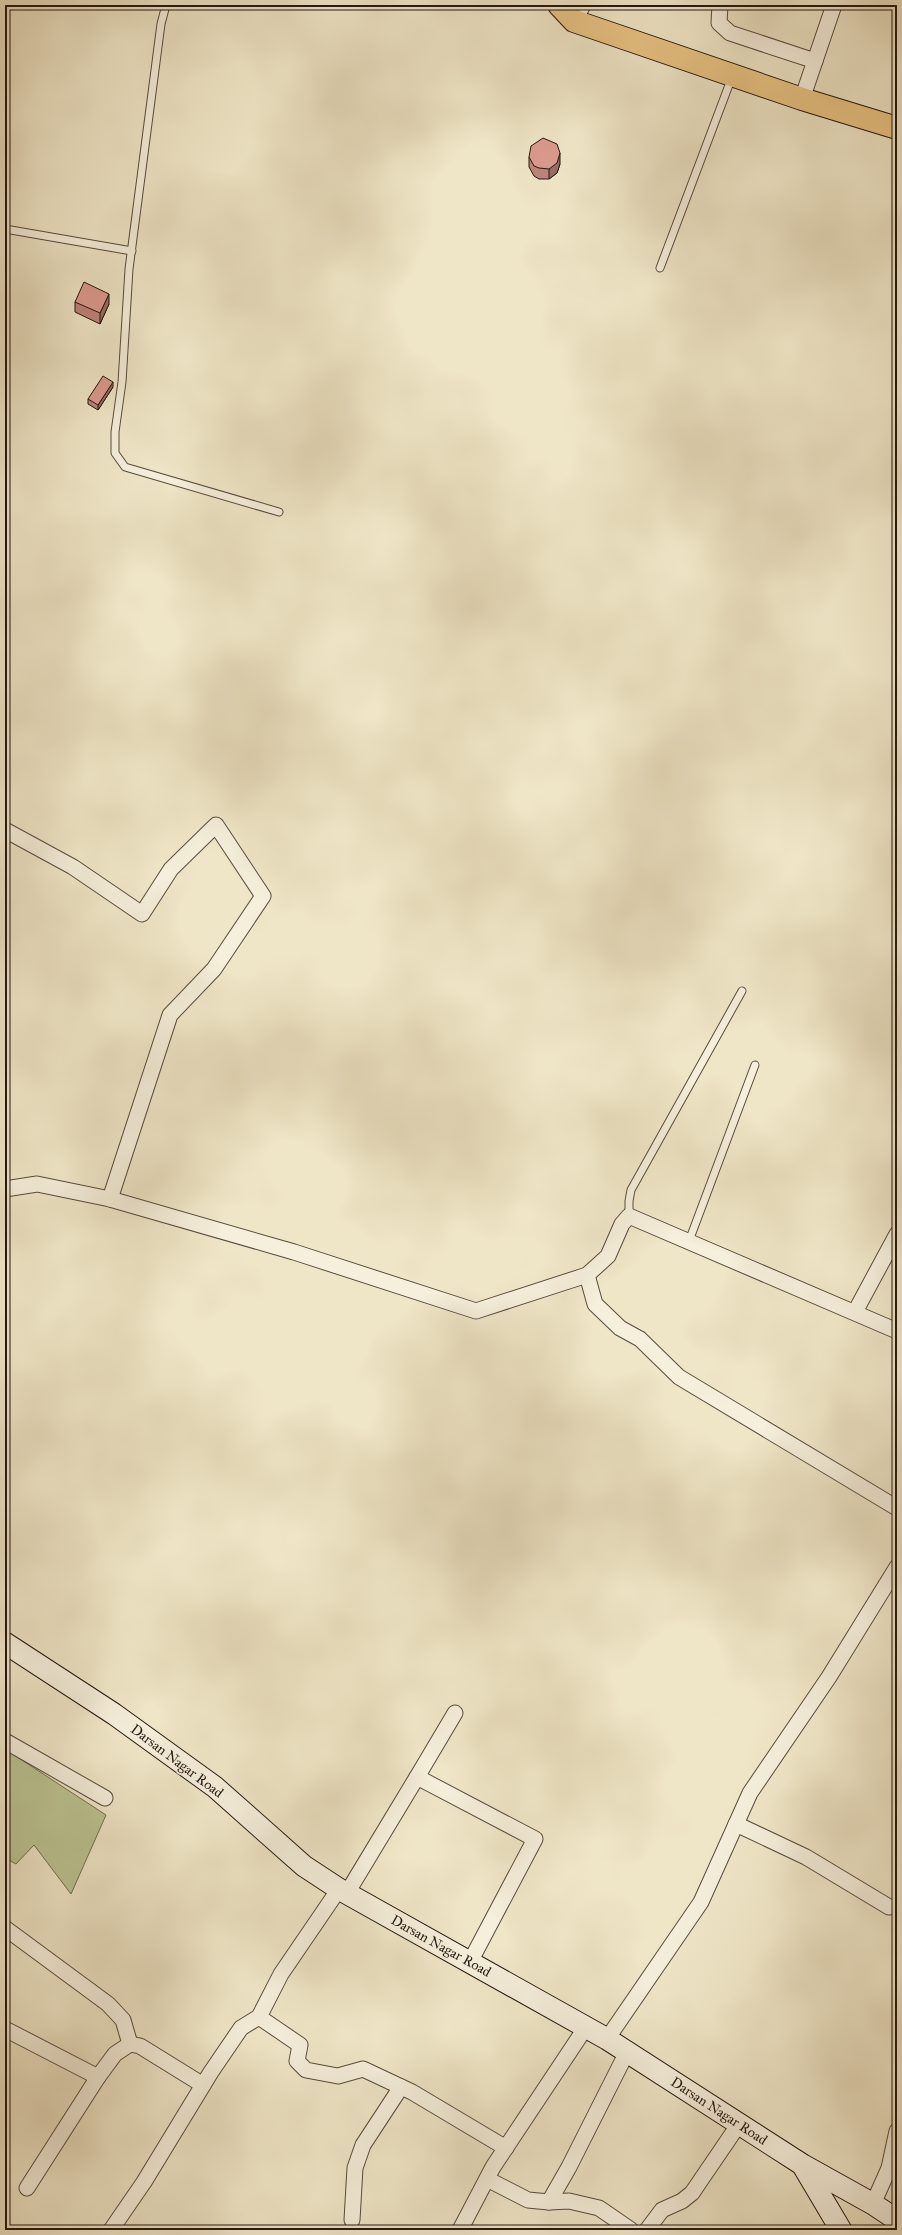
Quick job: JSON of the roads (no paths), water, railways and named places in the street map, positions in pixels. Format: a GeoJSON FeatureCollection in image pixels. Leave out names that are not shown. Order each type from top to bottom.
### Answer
{"type":"FeatureCollection","features":[{"type":"Feature","properties":{"kind":"main road"},"geometry":{"type":"LineString","coordinates":[[559,5],[734,75],[802,99],[897,128]]}},
{"type":"Feature","properties":{"kind":"street"},"geometry":{"type":"LineString","coordinates":[[720,5],[719,23],[730,34],[815,61]]}},
{"type":"Feature","properties":{"kind":"street"},"geometry":{"type":"LineString","coordinates":[[802,99],[834,5]]}},
{"type":"Feature","properties":{"kind":"street"},"geometry":{"type":"LineString","coordinates":[[5,830],[73,867],[142,914],[171,869],[216,825],[263,896],[214,969],[170,1015],[110,1200]]}},
{"type":"Feature","properties":{"kind":"street"},"geometry":{"type":"LineString","coordinates":[[5,1189],[37,1184],[110,1200],[294,1252],[476,1311],[587,1275],[608,1256],[622,1224],[629,1216],[897,1331]]}},
{"type":"Feature","properties":{"kind":"street"},"geometry":{"type":"LineString","coordinates":[[855,1312],[897,1234]]}},
{"type":"Feature","properties":{"kind":"street"},"geometry":{"type":"LineString","coordinates":[[587,1275],[595,1304],[620,1328],[640,1339],[679,1377],[897,1508]]}},
{"type":"Feature","properties":{"kind":"street"},"geometry":{"type":"LineString","coordinates":[[607,2039],[701,1902],[750,1793],[829,1677],[897,1567]]}},
{"type":"Feature","properties":{"kind":"street","name":"Darsan Nagar Road"},"geometry":{"type":"LineString","coordinates":[[5,1643],[114,1714],[215,1787],[304,1866],[343,1891],[607,2039],[803,2165],[873,2204],[897,2220]]}},
{"type":"Feature","properties":{"kind":"street"},"geometry":{"type":"LineString","coordinates":[[111,2230],[144,2182],[202,2085],[241,2028],[259,2017],[281,1974],[343,1891],[417,1777],[454,1713]]}},
{"type":"Feature","properties":{"kind":"street"},"geometry":{"type":"LineString","coordinates":[[5,1741],[105,1798]]}},
{"type":"Feature","properties":{"kind":"street"},"geometry":{"type":"LineString","coordinates":[[417,1777],[535,1839],[470,1962]]}},
{"type":"Feature","properties":{"kind":"street"},"geometry":{"type":"LineString","coordinates":[[736,1824],[806,1857],[889,1907]]}},
{"type":"Feature","properties":{"kind":"street"},"geometry":{"type":"LineString","coordinates":[[5,1928],[108,2004],[123,2020],[130,2044]]}},
{"type":"Feature","properties":{"kind":"street"},"geometry":{"type":"LineString","coordinates":[[259,2017],[300,2045],[297,2061],[306,2070],[338,2076],[363,2069],[401,2088],[506,2148]]}},
{"type":"Feature","properties":{"kind":"street"},"geometry":{"type":"LineString","coordinates":[[460,2230],[487,2179],[506,2148],[586,2027]]}},
{"type":"Feature","properties":{"kind":"street"},"geometry":{"type":"LineString","coordinates":[[5,2029],[98,2077]]}},
{"type":"Feature","properties":{"kind":"street"},"geometry":{"type":"LineString","coordinates":[[27,2188],[98,2077],[115,2054],[130,2044],[140,2046],[202,2085]]}},
{"type":"Feature","properties":{"kind":"street"},"geometry":{"type":"LineString","coordinates":[[549,2202],[569,2167],[627,2052]]}},
{"type":"Feature","properties":{"kind":"street"},"geometry":{"type":"LineString","coordinates":[[352,2220],[355,2168],[364,2145],[401,2088]]}},
{"type":"Feature","properties":{"kind":"street"},"geometry":{"type":"LineString","coordinates":[[647,2230],[662,2210],[682,2202],[692,2193],[739,2124]]}},
{"type":"Feature","properties":{"kind":"street"},"geometry":{"type":"LineString","coordinates":[[873,2204],[889,2168],[897,2131]]}},
{"type":"Feature","properties":{"kind":"street"},"geometry":{"type":"LineString","coordinates":[[803,2165],[841,2230]]}},
{"type":"Feature","properties":{"kind":"street"},"geometry":{"type":"LineString","coordinates":[[487,2179],[528,2200],[549,2202],[569,2201],[599,2208],[631,2230]]}},
{"type":"Feature","properties":{"kind":"lane"},"geometry":{"type":"LineString","coordinates":[[166,5],[160,24],[132,251],[115,453],[125,467],[279,512]]}},
{"type":"Feature","properties":{"kind":"lane"},"geometry":{"type":"LineString","coordinates":[[660,268],[734,75]]}},
{"type":"Feature","properties":{"kind":"lane"},"geometry":{"type":"LineString","coordinates":[[5,228],[132,251]]}},
{"type":"Feature","properties":{"kind":"lane"},"geometry":{"type":"LineString","coordinates":[[629,1216],[628,1201],[631,1190],[742,992]]}},
{"type":"Feature","properties":{"kind":"lane"},"geometry":{"type":"LineString","coordinates":[[689,1241],[755,1065]]}}]}
